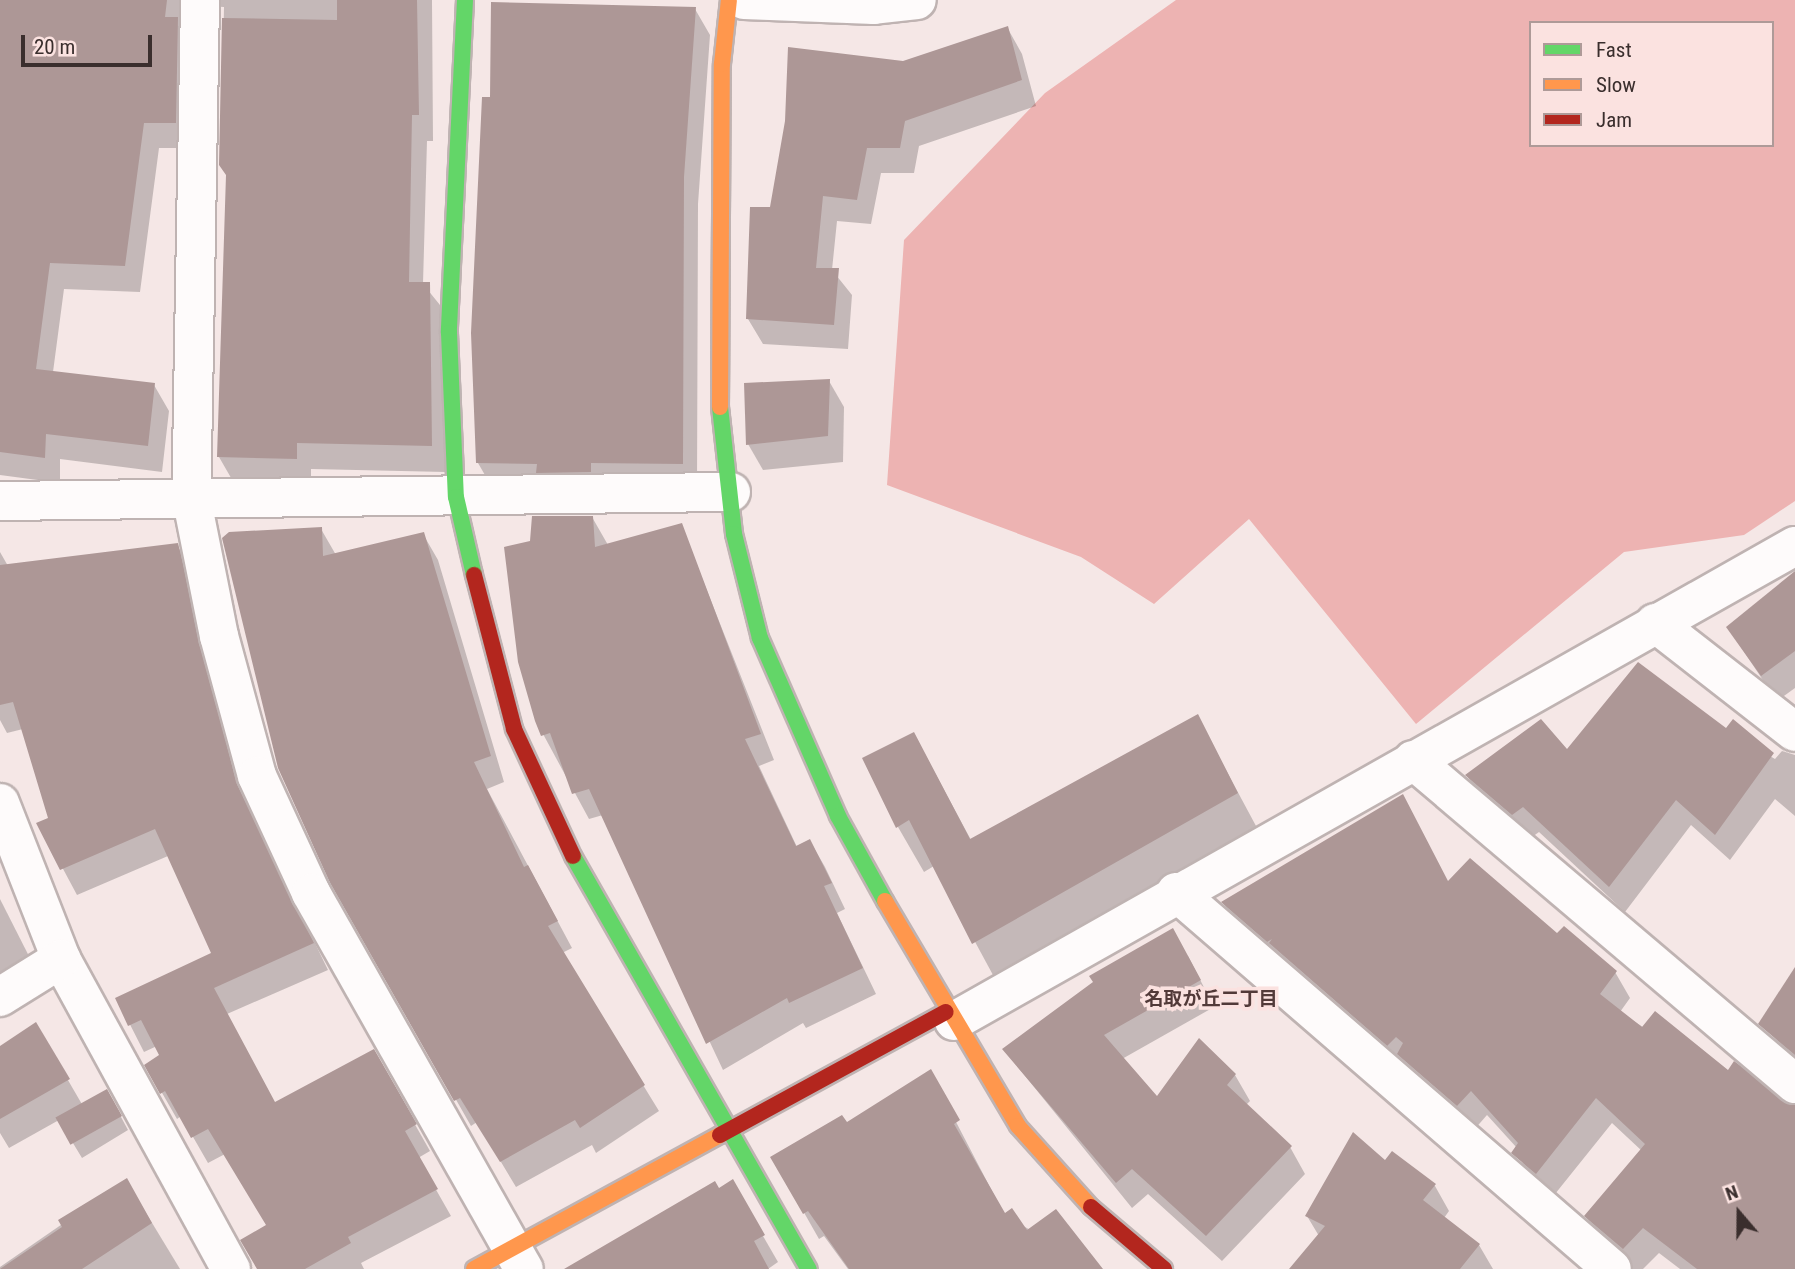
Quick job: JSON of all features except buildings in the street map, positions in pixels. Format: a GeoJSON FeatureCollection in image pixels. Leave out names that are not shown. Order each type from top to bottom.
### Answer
{"type":"FeatureCollection","features":[{"type":"Feature","properties":{"kind":"street"},"geometry":{"type":"LineString","coordinates":[[200,0],[191,496],[219,636],[257,776],[311,893],[518,1259]]}},
{"type":"Feature","properties":{"kind":"street"},"geometry":{"type":"LineString","coordinates":[[465,0],[449,333],[457,498],[514,729],[563,838],[727,1131],[809,1269]]}},
{"type":"Feature","properties":{"kind":"street"},"geometry":{"type":"LineString","coordinates":[[729,0],[722,64],[718,385],[734,534],[760,638],[797,729],[950,1017],[1018,1126],[1087,1203],[1164,1269]]}},
{"type":"Feature","properties":{"kind":"street"},"geometry":{"type":"LineString","coordinates":[[744,0],[874,5],[917,0]]}},
{"type":"Feature","properties":{"kind":"street"},"geometry":{"type":"LineString","coordinates":[[0,501],[191,496],[457,498],[730,492]]}},
{"type":"Feature","properties":{"kind":"street"},"geometry":{"type":"LineString","coordinates":[[474,1269],[518,1259],[727,1131],[950,1017],[1795,546]]}},
{"type":"Feature","properties":{"kind":"street"},"geometry":{"type":"LineString","coordinates":[[1655,623],[1795,732]]}},
{"type":"Feature","properties":{"kind":"street"},"geometry":{"type":"LineString","coordinates":[[1413,760],[1795,1084]]}},
{"type":"Feature","properties":{"kind":"street"},"geometry":{"type":"LineString","coordinates":[[0,803],[61,959],[231,1269]]}},
{"type":"Feature","properties":{"kind":"street"},"geometry":{"type":"LineString","coordinates":[[1176,892],[1612,1269]]}},
{"type":"Feature","properties":{"kind":"street"},"geometry":{"type":"LineString","coordinates":[[0,997],[61,959]]}},
{"type":"Feature","properties":{"kind":"shaded area"},"geometry":{"type":"Polygon","coordinates":[[[1176,0],[1795,0],[1795,501],[1744,535],[1624,552],[1416,724],[1249,519],[1154,604],[1081,557],[887,485],[904,240],[1045,93],[1176,0]]]}},
{"type":"Feature","properties":{"kind":"traffic: fast"},"geometry":{"type":"LineString","coordinates":[[465,0],[449,333],[456,497],[474,575]]}},
{"type":"Feature","properties":{"kind":"traffic: fast"},"geometry":{"type":"LineString","coordinates":[[720,407],[734,534],[760,638],[838,816],[885,901]]}},
{"type":"Feature","properties":{"kind":"traffic: fast"},"geometry":{"type":"LineString","coordinates":[[573,856],[809,1269]]}},
{"type":"Feature","properties":{"kind":"traffic: slow"},"geometry":{"type":"LineString","coordinates":[[720,407],[722,64],[729,0]]}},
{"type":"Feature","properties":{"kind":"traffic: slow"},"geometry":{"type":"LineString","coordinates":[[885,901],[1018,1126],[1091,1207]]}},
{"type":"Feature","properties":{"kind":"traffic: slow"},"geometry":{"type":"LineString","coordinates":[[474,1269],[720,1135]]}},
{"type":"Feature","properties":{"kind":"traffic: jam"},"geometry":{"type":"LineString","coordinates":[[474,575],[514,729],[573,856]]}},
{"type":"Feature","properties":{"kind":"traffic: jam"},"geometry":{"type":"LineString","coordinates":[[720,1135],[946,1012]]}},
{"type":"Feature","properties":{"kind":"traffic: jam"},"geometry":{"type":"LineString","coordinates":[[1091,1207],[1164,1269]]}},
{"type":"Feature","properties":{"kind":"district","name":"名取が丘二丁目"},"geometry":{"type":"Point","coordinates":[1211,999]}}]}
